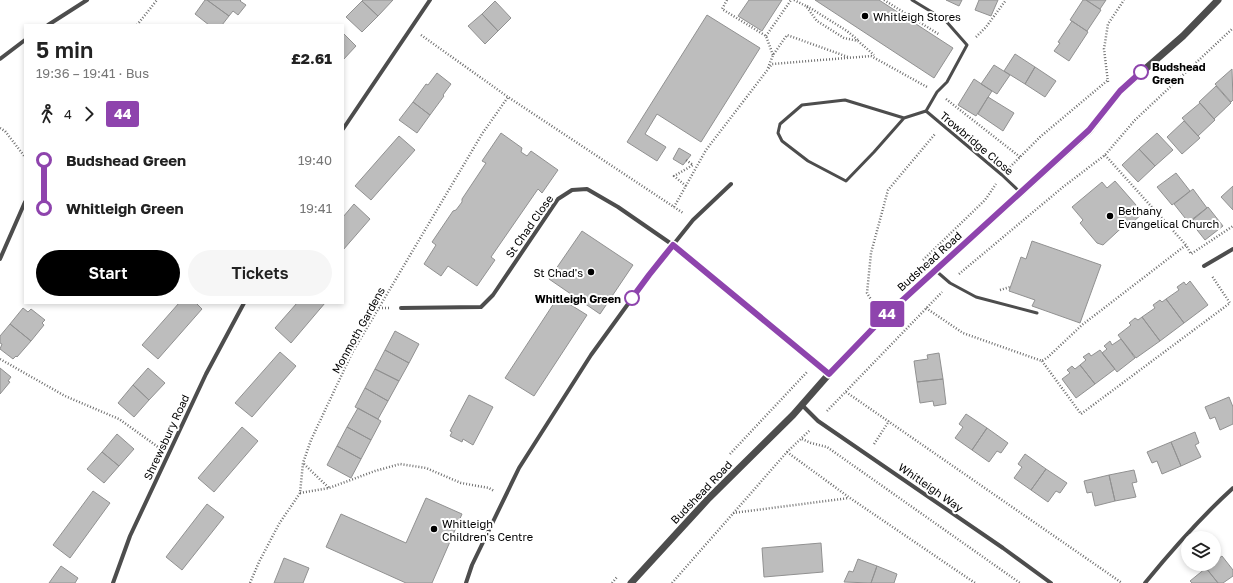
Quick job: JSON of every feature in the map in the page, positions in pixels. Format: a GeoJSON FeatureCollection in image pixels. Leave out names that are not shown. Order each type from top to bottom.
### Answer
{"type":"FeatureCollection","features":[{"type":"Feature","properties":{"kind":"street"},"geometry":{"type":"LineString","coordinates":[[50,24],[87,0]]}},
{"type":"Feature","properties":{"kind":"street"},"geometry":{"type":"LineString","coordinates":[[344,128],[430,0]]}},
{"type":"Feature","properties":{"kind":"street","name":"Budshead Road"},"geometry":{"type":"LineString","coordinates":[[631,583],[708,498],[752,457],[883,318],[1089,130],[1120,91],[1182,36],[1218,0]]}},
{"type":"Feature","properties":{"kind":"street"},"geometry":{"type":"LineString","coordinates":[[0,59],[24,41]]}},
{"type":"Feature","properties":{"kind":"street"},"geometry":{"type":"LineString","coordinates":[[466,583],[472,565],[519,468],[591,355],[649,275],[693,220],[731,184]]}},
{"type":"Feature","properties":{"kind":"street","name":"St Chad Close"},"geometry":{"type":"LineString","coordinates":[[401,308],[481,307],[493,295],[558,199],[572,190],[587,189],[673,245]]}},
{"type":"Feature","properties":{"kind":"street"},"geometry":{"type":"LineString","coordinates":[[0,259],[24,204]]}},
{"type":"Feature","properties":{"kind":"street"},"geometry":{"type":"LineString","coordinates":[[673,245],[829,374]]}},
{"type":"Feature","properties":{"kind":"street"},"geometry":{"type":"LineString","coordinates":[[1204,266],[1233,249]]}},
{"type":"Feature","properties":{"kind":"street","name":"Shrewsbury Road"},"geometry":{"type":"LineString","coordinates":[[113,583],[130,536],[168,454],[206,374],[243,304]]}},
{"type":"Feature","properties":{"kind":"street","name":"Whitleigh Way"},"geometry":{"type":"LineString","coordinates":[[802,405],[818,421],[1003,548],[1051,583]]}},
{"type":"Feature","properties":{"kind":"street"},"geometry":{"type":"LineString","coordinates":[[1145,583],[1212,507],[1233,488]]}},
{"type":"Feature","properties":{"kind":"lane"},"geometry":{"type":"LineString","coordinates":[[912,0],[945,20],[967,45]]}},
{"type":"Feature","properties":{"kind":"lane","name":"Trowbridge Close"},"geometry":{"type":"LineString","coordinates":[[967,45],[947,82],[937,92],[926,111],[1021,192]]}},
{"type":"Feature","properties":{"kind":"lane"},"geometry":{"type":"LineString","coordinates":[[904,118],[845,100],[802,105],[780,124],[778,133],[782,141],[808,161],[846,181],[904,118],[926,111]]}},
{"type":"Feature","properties":{"kind":"lane"},"geometry":{"type":"LineString","coordinates":[[935,270],[950,283],[976,296],[1037,313]]}},
{"type":"Feature","properties":{"kind":"path"},"geometry":{"type":"LineString","coordinates":[[139,24],[157,0]]}},
{"type":"Feature","properties":{"kind":"path"},"geometry":{"type":"LineString","coordinates":[[727,0],[722,9],[766,36],[773,55]]}},
{"type":"Feature","properties":{"kind":"path"},"geometry":{"type":"LineString","coordinates":[[766,36],[792,0],[806,6],[847,32],[875,57]]}},
{"type":"Feature","properties":{"kind":"path"},"geometry":{"type":"LineString","coordinates":[[884,0],[946,38]]}},
{"type":"Feature","properties":{"kind":"path"},"geometry":{"type":"LineString","coordinates":[[967,45],[986,27],[1006,0]]}},
{"type":"Feature","properties":{"kind":"path"},"geometry":{"type":"LineString","coordinates":[[1120,91],[1107,81],[1104,49],[1108,24],[1124,0]]}},
{"type":"Feature","properties":{"kind":"path"},"geometry":{"type":"LineString","coordinates":[[806,6],[817,21],[844,38],[858,41]]}},
{"type":"Feature","properties":{"kind":"path"},"geometry":{"type":"LineString","coordinates":[[411,28],[508,98],[693,220]]}},
{"type":"Feature","properties":{"kind":"path"},"geometry":{"type":"LineString","coordinates":[[672,583],[787,452],[802,439],[950,283],[1063,187],[1105,155],[1134,120],[1233,28]]}},
{"type":"Feature","properties":{"kind":"path"},"geometry":{"type":"LineString","coordinates":[[767,70],[773,55],[787,35],[850,58]]}},
{"type":"Feature","properties":{"kind":"path"},"geometry":{"type":"LineString","coordinates":[[922,261],[985,200],[1002,175],[1040,137],[1107,81]]}},
{"type":"Feature","properties":{"kind":"path"},"geometry":{"type":"LineString","coordinates":[[937,92],[1020,157]]}},
{"type":"Feature","properties":{"kind":"path","name":"Monmoth Gardens"},"geometry":{"type":"LineString","coordinates":[[250,583],[279,524],[300,493],[304,463],[311,440],[352,353],[482,134],[508,98]]}},
{"type":"Feature","properties":{"kind":"path"},"geometry":{"type":"LineString","coordinates":[[883,318],[867,293],[871,253],[888,190],[942,124]]}},
{"type":"Feature","properties":{"kind":"path"},"geometry":{"type":"LineString","coordinates":[[0,128],[5,131],[24,157]]}},
{"type":"Feature","properties":{"kind":"path"},"geometry":{"type":"LineString","coordinates":[[1105,155],[1186,245],[1192,254],[1233,226]]}},
{"type":"Feature","properties":{"kind":"path"},"geometry":{"type":"LineString","coordinates":[[686,160],[692,165],[674,176],[686,186]]}},
{"type":"Feature","properties":{"kind":"path"},"geometry":{"type":"LineString","coordinates":[[1042,361],[1082,325],[1186,245]]}},
{"type":"Feature","properties":{"kind":"path"},"geometry":{"type":"LineString","coordinates":[[926,308],[963,332],[1042,361],[1081,414],[1230,303],[1204,266]]}},
{"type":"Feature","properties":{"kind":"path"},"geometry":{"type":"LineString","coordinates":[[0,359],[65,396],[119,419],[168,454]]}},
{"type":"Feature","properties":{"kind":"path"},"geometry":{"type":"LineString","coordinates":[[760,422],[816,363]]}},
{"type":"Feature","properties":{"kind":"path"},"geometry":{"type":"LineString","coordinates":[[846,392],[1122,583]]}},
{"type":"Feature","properties":{"kind":"path"},"geometry":{"type":"LineString","coordinates":[[867,454],[889,421]]}},
{"type":"Feature","properties":{"kind":"path"},"geometry":{"type":"LineString","coordinates":[[802,439],[827,447],[1020,583]]}},
{"type":"Feature","properties":{"kind":"path"},"geometry":{"type":"LineString","coordinates":[[787,452],[850,498],[975,583]]}},
{"type":"Feature","properties":{"kind":"path"},"geometry":{"type":"LineString","coordinates":[[304,463],[329,488]]}},
{"type":"Feature","properties":{"kind":"path"},"geometry":{"type":"LineString","coordinates":[[300,493],[329,488],[375,471],[400,464],[426,468],[461,482],[489,488],[505,498]]}},
{"type":"Feature","properties":{"kind":"path"},"geometry":{"type":"LineString","coordinates":[[733,513],[850,498]]}},
{"type":"Feature","properties":{"kind":"building"},"geometry":{"type":"Polygon","coordinates":[[[205,0],[207,0],[229,16],[223,24],[208,24],[195,14],[205,0]]]}},
{"type":"Feature","properties":{"kind":"building"},"geometry":{"type":"Polygon","coordinates":[[[207,0],[241,0],[240,1],[246,5],[238,15],[233,11],[229,16],[207,0]]]}},
{"type":"Feature","properties":{"kind":"building"},"geometry":{"type":"Polygon","coordinates":[[[393,0],[378,16],[362,1],[393,0]]]}},
{"type":"Feature","properties":{"kind":"building"},"geometry":{"type":"Polygon","coordinates":[[[749,0],[782,0],[762,31],[738,16],[749,0]]]}},
{"type":"Feature","properties":{"kind":"building"},"geometry":{"type":"Polygon","coordinates":[[[815,0],[879,0],[953,48],[934,78],[815,0]]]}},
{"type":"Feature","properties":{"kind":"building"},"geometry":{"type":"Polygon","coordinates":[[[946,0],[962,0],[959,6],[946,0]]]}},
{"type":"Feature","properties":{"kind":"building"},"geometry":{"type":"Polygon","coordinates":[[[979,0],[998,0],[991,16],[975,10],[979,0]]]}},
{"type":"Feature","properties":{"kind":"building"},"geometry":{"type":"Polygon","coordinates":[[[1083,0],[1086,0],[1101,10],[1087,31],[1070,20],[1083,0]]]}},
{"type":"Feature","properties":{"kind":"building"},"geometry":{"type":"Polygon","coordinates":[[[1086,0],[1106,0],[1100,9],[1086,0]]]}},
{"type":"Feature","properties":{"kind":"building"},"geometry":{"type":"Polygon","coordinates":[[[362,1],[378,16],[362,32],[346,17],[362,1]]]}},
{"type":"Feature","properties":{"kind":"building"},"geometry":{"type":"Polygon","coordinates":[[[495,1],[511,18],[498,31],[482,14],[495,1]]]}},
{"type":"Feature","properties":{"kind":"building"},"geometry":{"type":"Polygon","coordinates":[[[482,14],[498,31],[485,44],[468,26],[482,14]]]}},
{"type":"Feature","properties":{"kind":"building"},"geometry":{"type":"Polygon","coordinates":[[[707,15],[760,48],[701,142],[657,114],[645,134],[666,147],[657,161],[627,142],[707,15]]]}},
{"type":"Feature","properties":{"kind":"building"},"geometry":{"type":"Polygon","coordinates":[[[1072,21],[1088,32],[1069,61],[1054,51],[1060,43],[1058,42],[1072,21]]]}},
{"type":"Feature","properties":{"kind":"building"},"geometry":{"type":"Polygon","coordinates":[[[344,34],[356,46],[344,59],[344,34]]]}},
{"type":"Feature","properties":{"kind":"building"},"geometry":{"type":"Polygon","coordinates":[[[1015,54],[1035,67],[1025,84],[1004,71],[1015,54]]]}},
{"type":"Feature","properties":{"kind":"building"},"geometry":{"type":"Polygon","coordinates":[[[994,65],[1010,75],[997,94],[981,84],[994,65]]]}},
{"type":"Feature","properties":{"kind":"building"},"geometry":{"type":"Polygon","coordinates":[[[1035,67],[1056,81],[1045,97],[1025,84],[1035,67]]]}},
{"type":"Feature","properties":{"kind":"building"},"geometry":{"type":"Polygon","coordinates":[[[1232,69],[1233,100],[1231,102],[1215,84],[1232,69]]]}},
{"type":"Feature","properties":{"kind":"building"},"geometry":{"type":"Polygon","coordinates":[[[437,73],[451,84],[430,115],[413,102],[426,84],[428,85],[437,73]]]}},
{"type":"Feature","properties":{"kind":"building"},"geometry":{"type":"Polygon","coordinates":[[[974,79],[992,91],[976,116],[958,105],[974,79]]]}},
{"type":"Feature","properties":{"kind":"building"},"geometry":{"type":"Polygon","coordinates":[[[1216,86],[1231,103],[1214,119],[1199,102],[1216,86]]]}},
{"type":"Feature","properties":{"kind":"building"},"geometry":{"type":"Polygon","coordinates":[[[988,97],[1014,113],[1003,131],[978,114],[988,97]]]}},
{"type":"Feature","properties":{"kind":"building"},"geometry":{"type":"Polygon","coordinates":[[[413,102],[430,115],[417,133],[399,120],[413,102]]]}},
{"type":"Feature","properties":{"kind":"building"},"geometry":{"type":"Polygon","coordinates":[[[1200,103],[1215,120],[1198,136],[1182,118],[1200,103]]]}},
{"type":"Feature","properties":{"kind":"building"},"geometry":{"type":"Polygon","coordinates":[[[1184,121],[1200,138],[1182,154],[1167,137],[1184,121]]]}},
{"type":"Feature","properties":{"kind":"building"},"geometry":{"type":"Polygon","coordinates":[[[501,133],[522,148],[521,152],[527,156],[531,151],[558,170],[542,193],[538,189],[491,257],[495,260],[477,286],[448,266],[441,276],[424,264],[436,245],[432,242],[453,211],[456,210],[462,202],[462,199],[486,163],[482,161],[501,133]]]}},
{"type":"Feature","properties":{"kind":"building"},"geometry":{"type":"Polygon","coordinates":[[[1157,133],[1173,150],[1155,166],[1139,149],[1157,133]]]}},
{"type":"Feature","properties":{"kind":"building"},"geometry":{"type":"Polygon","coordinates":[[[399,136],[415,150],[371,200],[355,186],[399,136]]]}},
{"type":"Feature","properties":{"kind":"building"},"geometry":{"type":"Polygon","coordinates":[[[679,148],[691,155],[683,165],[673,159],[679,148]]]}},
{"type":"Feature","properties":{"kind":"building"},"geometry":{"type":"Polygon","coordinates":[[[1139,149],[1155,166],[1138,182],[1122,165],[1139,149]]]}},
{"type":"Feature","properties":{"kind":"building"},"geometry":{"type":"Polygon","coordinates":[[[1176,173],[1190,191],[1172,205],[1157,187],[1176,173]]]}},
{"type":"Feature","properties":{"kind":"building","name":"Bethany Evangelical Church"},"geometry":{"type":"Polygon","coordinates":[[[1115,181],[1143,213],[1133,222],[1130,220],[1103,245],[1097,243],[1080,223],[1083,220],[1072,207],[1102,182],[1107,188],[1115,181]]]}},
{"type":"Feature","properties":{"kind":"building"},"geometry":{"type":"Polygon","coordinates":[[[1233,186],[1233,210],[1221,197],[1233,186]]]}},
{"type":"Feature","properties":{"kind":"building"},"geometry":{"type":"Polygon","coordinates":[[[1193,189],[1207,208],[1189,223],[1174,204],[1193,189]]]}},
{"type":"Feature","properties":{"kind":"building"},"geometry":{"type":"Polygon","coordinates":[[[354,204],[370,219],[344,249],[344,216],[354,204]]]}},
{"type":"Feature","properties":{"kind":"building"},"geometry":{"type":"Polygon","coordinates":[[[1208,207],[1223,226],[1205,240],[1190,221],[1208,207]]]}},
{"type":"Feature","properties":{"kind":"building","name":"St Chad's"},"geometry":{"type":"Polygon","coordinates":[[[582,231],[633,265],[600,314],[549,279],[582,231]]]}},
{"type":"Feature","properties":{"kind":"building"},"geometry":{"type":"Polygon","coordinates":[[[1032,241],[1101,265],[1080,323],[1032,306],[1035,300],[1009,291],[1021,257],[1026,259],[1032,241]]]}},
{"type":"Feature","properties":{"kind":"building"},"geometry":{"type":"Polygon","coordinates":[[[1190,281],[1208,305],[1184,323],[1166,299],[1179,290],[1177,287],[1184,282],[1186,285],[1190,281]]]}},
{"type":"Feature","properties":{"kind":"building"},"geometry":{"type":"Polygon","coordinates":[[[558,297],[587,315],[534,396],[505,378],[558,297]]]}},
{"type":"Feature","properties":{"kind":"building"},"geometry":{"type":"Polygon","coordinates":[[[1166,299],[1184,323],[1160,341],[1142,317],[1155,308],[1153,305],[1160,300],[1162,302],[1166,299]]]}},
{"type":"Feature","properties":{"kind":"building"},"geometry":{"type":"Polygon","coordinates":[[[178,304],[197,304],[202,309],[158,359],[142,345],[178,304]]]}},
{"type":"Feature","properties":{"kind":"building"},"geometry":{"type":"Polygon","coordinates":[[[296,304],[324,304],[291,343],[275,328],[296,304]]]}},
{"type":"Feature","properties":{"kind":"building"},"geometry":{"type":"Polygon","coordinates":[[[23,308],[28,312],[31,309],[45,320],[42,323],[44,325],[31,341],[10,324],[23,308]]]}},
{"type":"Feature","properties":{"kind":"building"},"geometry":{"type":"Polygon","coordinates":[[[1142,317],[1160,341],[1136,358],[1118,335],[1131,325],[1129,323],[1135,318],[1138,320],[1142,317]]]}},
{"type":"Feature","properties":{"kind":"building"},"geometry":{"type":"Polygon","coordinates":[[[10,324],[31,341],[17,357],[16,356],[13,359],[0,349],[2,344],[0,343],[0,336],[10,324]]]}},
{"type":"Feature","properties":{"kind":"building"},"geometry":{"type":"Polygon","coordinates":[[[395,331],[419,344],[409,363],[385,350],[395,331]]]}},
{"type":"Feature","properties":{"kind":"building"},"geometry":{"type":"Polygon","coordinates":[[[1121,339],[1135,358],[1117,372],[1102,353],[1107,349],[1104,346],[1110,341],[1112,345],[1121,339]]]}},
{"type":"Feature","properties":{"kind":"building"},"geometry":{"type":"Polygon","coordinates":[[[385,350],[409,363],[399,381],[375,369],[385,350]]]}},
{"type":"Feature","properties":{"kind":"building"},"geometry":{"type":"Polygon","coordinates":[[[1100,350],[1115,369],[1095,384],[1080,365],[1086,360],[1083,357],[1089,353],[1091,356],[1100,350]]]}},
{"type":"Feature","properties":{"kind":"building"},"geometry":{"type":"Polygon","coordinates":[[[280,352],[296,366],[252,417],[235,403],[280,352]]]}},
{"type":"Feature","properties":{"kind":"building"},"geometry":{"type":"Polygon","coordinates":[[[939,353],[943,379],[917,382],[914,361],[928,359],[927,355],[939,353]]]}},
{"type":"Feature","properties":{"kind":"building"},"geometry":{"type":"Polygon","coordinates":[[[1080,365],[1095,384],[1076,398],[1062,379],[1070,373],[1067,370],[1072,366],[1075,369],[1080,365]]]}},
{"type":"Feature","properties":{"kind":"building"},"geometry":{"type":"Polygon","coordinates":[[[0,368],[11,377],[8,381],[10,382],[0,394],[0,368]]]}},
{"type":"Feature","properties":{"kind":"building"},"geometry":{"type":"Polygon","coordinates":[[[148,368],[165,383],[149,400],[133,385],[148,368]]]}},
{"type":"Feature","properties":{"kind":"building"},"geometry":{"type":"Polygon","coordinates":[[[375,369],[399,381],[388,401],[365,388],[375,369]]]}},
{"type":"Feature","properties":{"kind":"building"},"geometry":{"type":"Polygon","coordinates":[[[943,379],[946,404],[934,406],[933,401],[920,403],[917,382],[943,379]]]}},
{"type":"Feature","properties":{"kind":"building"},"geometry":{"type":"Polygon","coordinates":[[[133,385],[149,400],[134,417],[118,403],[133,385]]]}},
{"type":"Feature","properties":{"kind":"building"},"geometry":{"type":"Polygon","coordinates":[[[365,388],[388,401],[378,419],[355,407],[365,388]]]}},
{"type":"Feature","properties":{"kind":"building"},"geometry":{"type":"Polygon","coordinates":[[[469,395],[493,407],[473,445],[463,439],[462,442],[450,436],[452,432],[450,431],[469,395]]]}},
{"type":"Feature","properties":{"kind":"building"},"geometry":{"type":"Polygon","coordinates":[[[1229,397],[1233,407],[1233,424],[1220,430],[1215,417],[1210,419],[1205,407],[1229,397]]]}},
{"type":"Feature","properties":{"kind":"building"},"geometry":{"type":"Polygon","coordinates":[[[358,408],[381,421],[371,440],[347,427],[358,408]]]}},
{"type":"Feature","properties":{"kind":"building"},"geometry":{"type":"Polygon","coordinates":[[[966,414],[987,428],[972,450],[955,438],[963,427],[959,424],[966,414]]]}},
{"type":"Feature","properties":{"kind":"building"},"geometry":{"type":"Polygon","coordinates":[[[242,427],[258,441],[214,492],[198,478],[242,427]]]}},
{"type":"Feature","properties":{"kind":"building"},"geometry":{"type":"Polygon","coordinates":[[[347,427],[371,440],[361,459],[337,446],[347,427]]]}},
{"type":"Feature","properties":{"kind":"building"},"geometry":{"type":"Polygon","coordinates":[[[987,428],[1008,443],[1001,453],[997,451],[989,462],[972,450],[987,428]]]}},
{"type":"Feature","properties":{"kind":"building"},"geometry":{"type":"Polygon","coordinates":[[[1195,432],[1199,443],[1195,445],[1201,457],[1181,466],[1171,442],[1195,432]]]}},
{"type":"Feature","properties":{"kind":"building"},"geometry":{"type":"Polygon","coordinates":[[[117,434],[134,449],[119,466],[102,452],[117,434]]]}},
{"type":"Feature","properties":{"kind":"building"},"geometry":{"type":"Polygon","coordinates":[[[1171,442],[1181,466],[1162,474],[1157,461],[1152,463],[1147,452],[1171,442]]]}},
{"type":"Feature","properties":{"kind":"building"},"geometry":{"type":"Polygon","coordinates":[[[337,446],[361,459],[351,478],[327,465],[337,446]]]}},
{"type":"Feature","properties":{"kind":"building"},"geometry":{"type":"Polygon","coordinates":[[[102,452],[119,466],[104,483],[87,469],[102,452]]]}},
{"type":"Feature","properties":{"kind":"building"},"geometry":{"type":"Polygon","coordinates":[[[1025,454],[1046,469],[1031,490],[1014,478],[1022,467],[1018,464],[1025,454]]]}},
{"type":"Feature","properties":{"kind":"building"},"geometry":{"type":"Polygon","coordinates":[[[1046,469],[1067,483],[1060,493],[1056,491],[1048,502],[1031,490],[1046,469]]]}},
{"type":"Feature","properties":{"kind":"building"},"geometry":{"type":"Polygon","coordinates":[[[1134,470],[1137,482],[1132,483],[1136,497],[1115,501],[1109,475],[1134,470]]]}},
{"type":"Feature","properties":{"kind":"building"},"geometry":{"type":"Polygon","coordinates":[[[1109,475],[1115,501],[1095,506],[1092,492],[1087,493],[1084,481],[1109,475]]]}},
{"type":"Feature","properties":{"kind":"building"},"geometry":{"type":"Polygon","coordinates":[[[93,491],[110,503],[70,558],[53,545],[93,491]]]}},
{"type":"Feature","properties":{"kind":"building","name":"Whitleigh Children's Centre"},"geometry":{"type":"Polygon","coordinates":[[[426,498],[462,514],[432,583],[406,583],[326,547],[341,514],[406,543],[426,498]]]}},
{"type":"Feature","properties":{"kind":"building"},"geometry":{"type":"Polygon","coordinates":[[[207,504],[224,517],[182,570],[166,557],[207,504]]]}},
{"type":"Feature","properties":{"kind":"building"},"geometry":{"type":"Polygon","coordinates":[[[821,543],[823,572],[764,577],[762,548],[821,543]]]}},
{"type":"Feature","properties":{"kind":"building"},"geometry":{"type":"Polygon","coordinates":[[[1222,556],[1233,570],[1233,576],[1223,583],[1218,583],[1208,571],[1221,571],[1222,556]]]}},
{"type":"Feature","properties":{"kind":"building"},"geometry":{"type":"Polygon","coordinates":[[[284,558],[309,568],[303,583],[274,583],[284,558]]]}},
{"type":"Feature","properties":{"kind":"building"},"geometry":{"type":"Polygon","coordinates":[[[858,559],[877,566],[871,583],[844,582],[849,571],[853,572],[858,559]]]}},
{"type":"Feature","properties":{"kind":"building"},"geometry":{"type":"Polygon","coordinates":[[[61,566],[78,578],[75,583],[49,583],[61,566]]]}},
{"type":"Feature","properties":{"kind":"building"},"geometry":{"type":"Polygon","coordinates":[[[877,566],[897,574],[894,583],[871,583],[877,566]]]}},
{"type":"Feature","properties":{"kind":"building"},"geometry":{"type":"Polygon","coordinates":[[[1202,571],[1208,571],[1218,583],[1192,583],[1190,581],[1202,571]]]}},
{"type":"Feature","properties":{"kind":"bus line","name":"44"},"geometry":{"type":"LineString","coordinates":[[632,298],[673,245],[829,374],[883,318],[1089,130],[1120,91],[1141,72]]}},
{"type":"Feature","properties":{"kind":"place","name":"Whitleigh Stores"},"geometry":{"type":"Point","coordinates":[865,16]}},
{"type":"Feature","properties":{"kind":"place","name":"Budshead Green"},"geometry":{"type":"Point","coordinates":[1141,72]}},
{"type":"Feature","properties":{"kind":"place","name":"Bethany Evangelical Church"},"geometry":{"type":"Point","coordinates":[1110,216]}},
{"type":"Feature","properties":{"kind":"place","name":"St Chad's"},"geometry":{"type":"Point","coordinates":[591,272]}},
{"type":"Feature","properties":{"kind":"place","name":"Whitleigh Green"},"geometry":{"type":"Point","coordinates":[632,298]}},
{"type":"Feature","properties":{"kind":"place","name":"Whitleigh Children's Centre"},"geometry":{"type":"Point","coordinates":[434,529]}}]}
